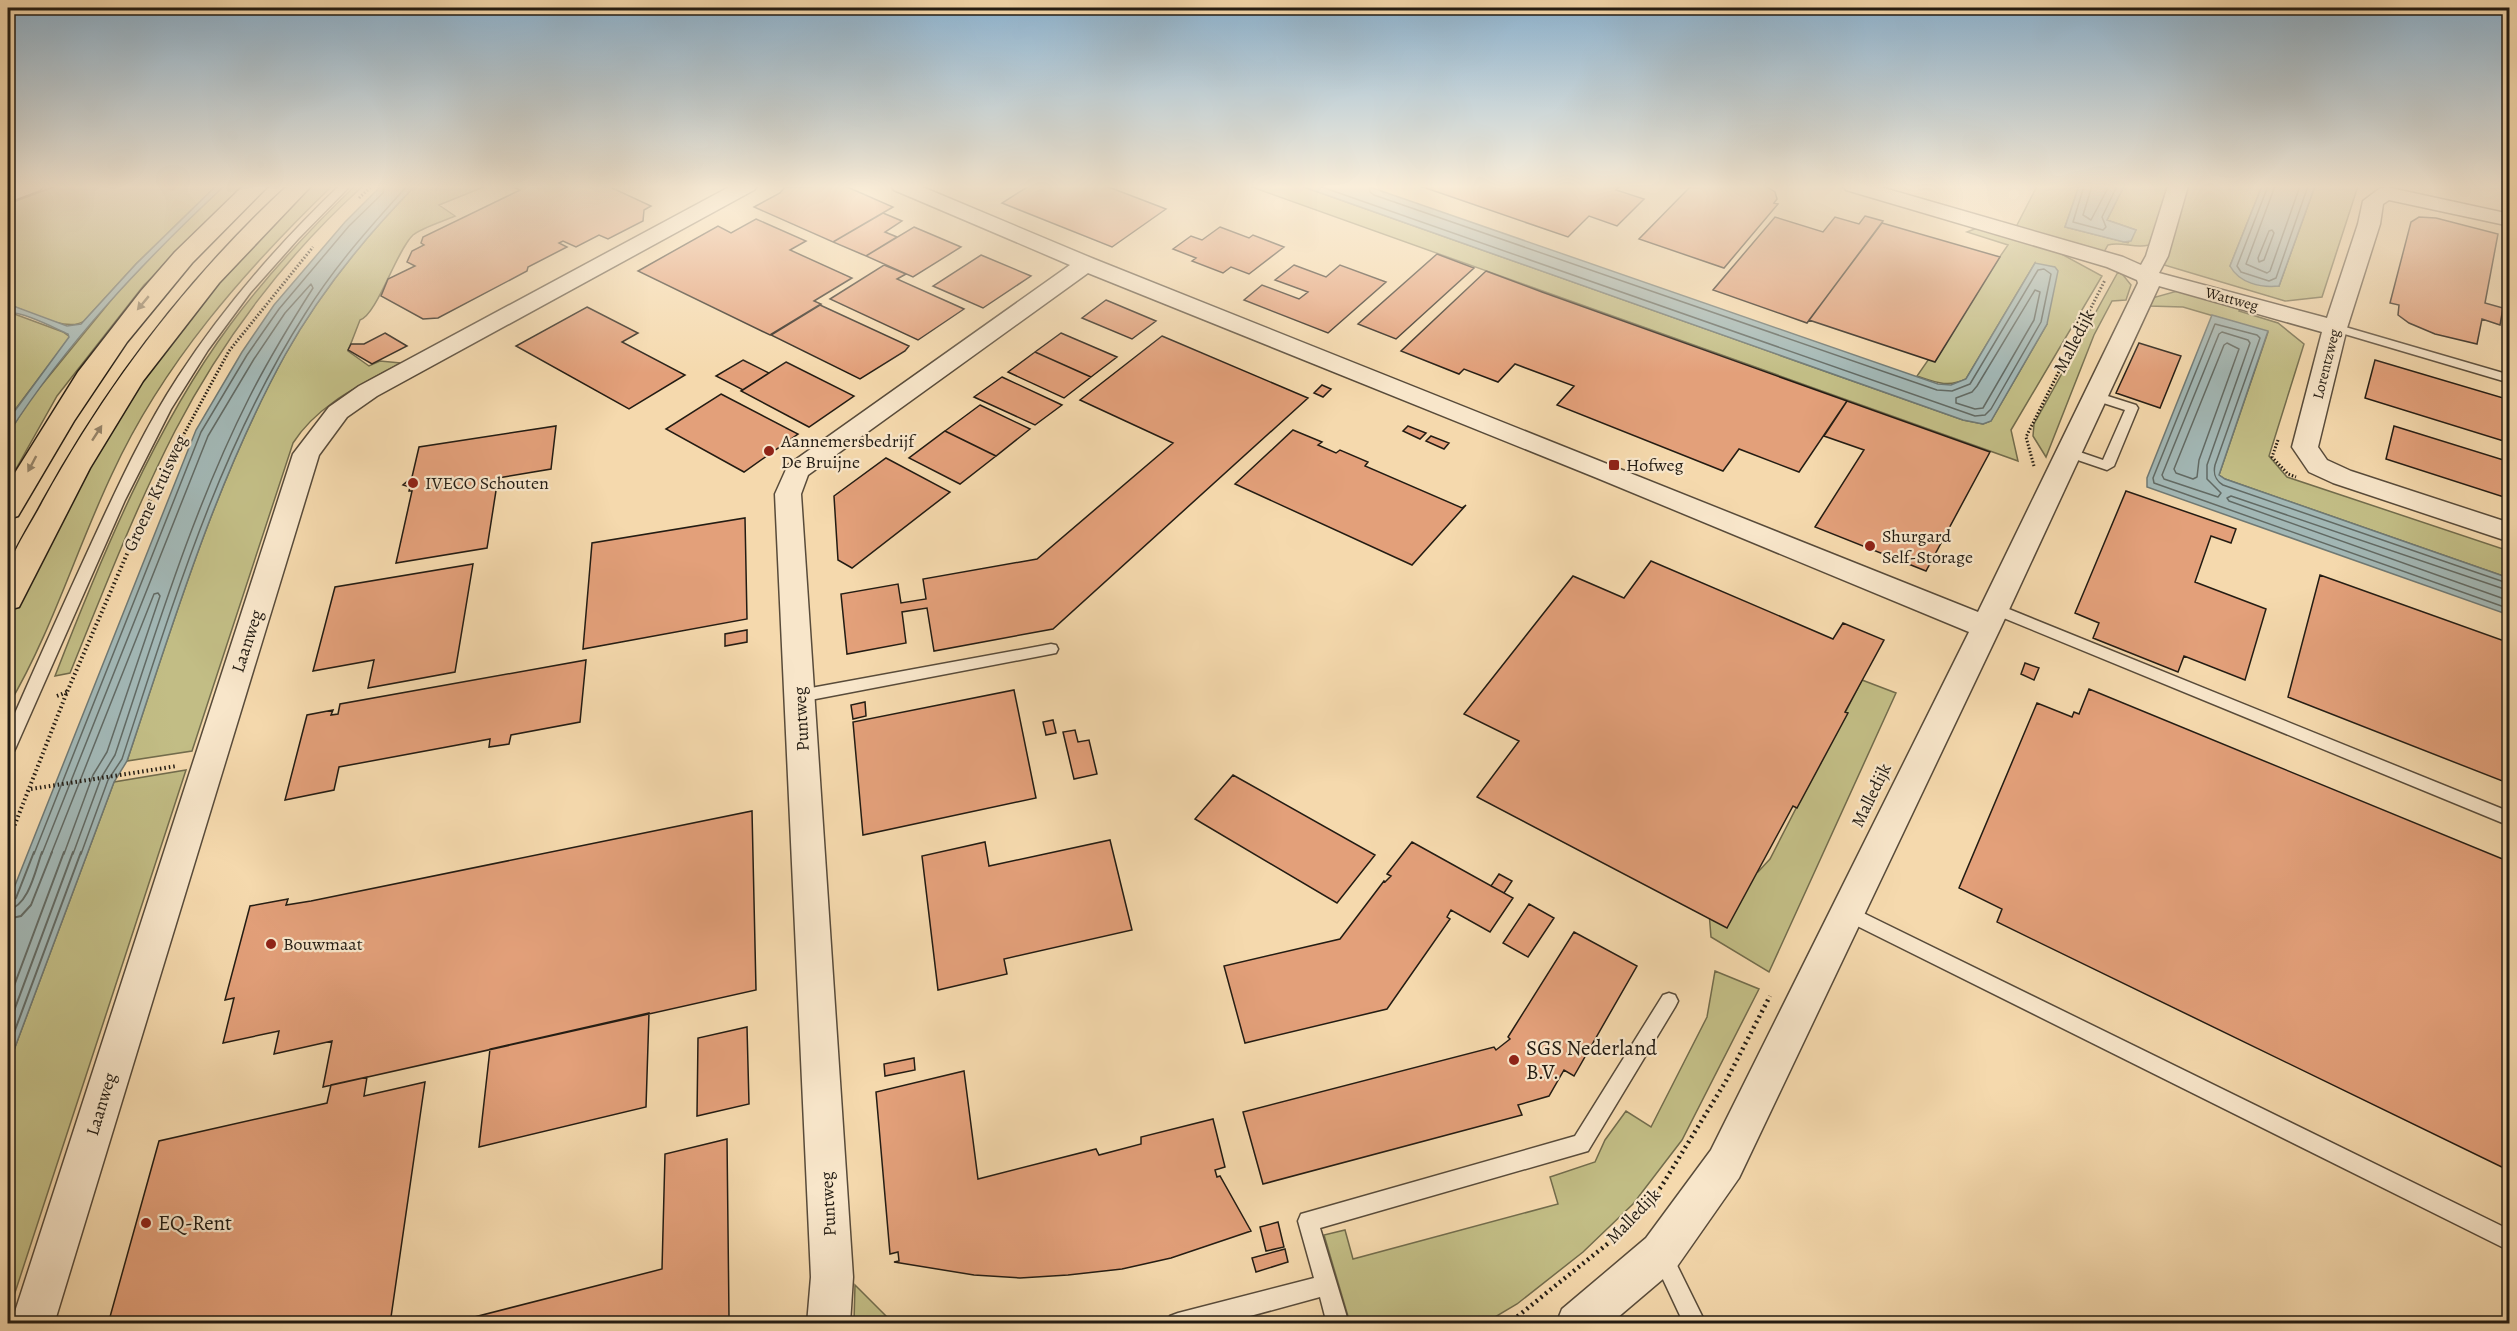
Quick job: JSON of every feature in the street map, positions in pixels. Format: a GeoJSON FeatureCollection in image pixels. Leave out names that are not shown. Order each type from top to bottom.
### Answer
{"type":"FeatureCollection","features":[{"type":"Feature","properties":{"kind":"main road"},"geometry":{"type":"LineString","coordinates":[[8,509],[38,453],[89,374],[142,305],[193,248]]}},
{"type":"Feature","properties":{"kind":"main road"},"geometry":{"type":"LineString","coordinates":[[8,599],[66,486],[130,381],[207,280],[237,248]]}},
{"type":"Feature","properties":{"kind":"street","name":"Laanweg"},"geometry":{"type":"LineString","coordinates":[[32,1323],[306,454],[338,412],[368,391],[632,248]]}},
{"type":"Feature","properties":{"kind":"street"},"geometry":{"type":"LineString","coordinates":[[1048,248],[1595,467],[1990,618]]}},
{"type":"Feature","properties":{"kind":"street","name":"Wattweg"},"geometry":{"type":"LineString","coordinates":[[2067,248],[2115,262],[2146,276],[2335,328]]}},
{"type":"Feature","properties":{"kind":"street","name":"Malledijk"},"geometry":{"type":"LineString","coordinates":[[1577,1323],[1661,1253],[1725,1164],[1990,618],[2149,283],[2146,276],[2159,248]]}},
{"type":"Feature","properties":{"kind":"street","name":"Lorentzweg"},"geometry":{"type":"LineString","coordinates":[[2361,248],[2335,328],[2305,447],[2318,466],[2343,477],[2510,533]]}},
{"type":"Feature","properties":{"kind":"street","name":"Puntweg"},"geometry":{"type":"LineString","coordinates":[[828,1323],[832,1276],[788,494],[797,471],[1086,264]]}},
{"type":"Feature","properties":{"kind":"lane"},"geometry":{"type":"LineString","coordinates":[[8,747],[98,545],[165,409],[192,364],[239,299],[285,248]]}},
{"type":"Feature","properties":{"kind":"lane"},"geometry":{"type":"LineString","coordinates":[[2335,328],[2510,379]]}},
{"type":"Feature","properties":{"kind":"lane"},"geometry":{"type":"LineString","coordinates":[[2068,453],[2107,466],[2132,408],[2095,396]]}},
{"type":"Feature","properties":{"kind":"lane"},"geometry":{"type":"LineString","coordinates":[[1990,618],[2510,819]]}},
{"type":"Feature","properties":{"kind":"lane"},"geometry":{"type":"LineString","coordinates":[[800,696],[1050,649]]}},
{"type":"Feature","properties":{"kind":"lane"},"geometry":{"type":"LineString","coordinates":[[1847,913],[2510,1241]]}},
{"type":"Feature","properties":{"kind":"lane"},"geometry":{"type":"LineString","coordinates":[[1338,1323],[1308,1221],[1581,1144],[1670,1001]]}},
{"type":"Feature","properties":{"kind":"lane"},"geometry":{"type":"LineString","coordinates":[[1661,1253],[1695,1323]]}},
{"type":"Feature","properties":{"kind":"lane"},"geometry":{"type":"LineString","coordinates":[[1178,1323],[1327,1285]]}},
{"type":"Feature","properties":{"kind":"path","name":"Groene Kruisweg"},"geometry":{"type":"LineString","coordinates":[[8,842],[67,692],[171,453],[229,351],[312,248]]}},
{"type":"Feature","properties":{"kind":"path","name":"Malledijk"},"geometry":{"type":"LineString","coordinates":[[2029,476],[2034,466],[2026,437],[2107,276]]}},
{"type":"Feature","properties":{"kind":"path"},"geometry":{"type":"LineString","coordinates":[[2280,435],[2272,457],[2288,474],[2299,478]]}},
{"type":"Feature","properties":{"kind":"path"},"geometry":{"type":"LineString","coordinates":[[57,696],[67,692]]}},
{"type":"Feature","properties":{"kind":"path"},"geometry":{"type":"LineString","coordinates":[[30,789],[209,762]]}},
{"type":"Feature","properties":{"kind":"path","name":"Malledijk"},"geometry":{"type":"LineString","coordinates":[[1508,1323],[1627,1228],[1661,1187],[1726,1081],[1774,988]]}},
{"type":"Feature","properties":{"kind":"shaded area"},"geometry":{"type":"Polygon","coordinates":[[[8,248],[152,248],[84,321],[77,324],[57,323],[8,304],[8,248]]]}},
{"type":"Feature","properties":{"kind":"shaded area"},"geometry":{"type":"Polygon","coordinates":[[[160,248],[183,248],[144,285],[57,396],[8,483],[8,434],[31,398],[117,293],[160,248]]]}},
{"type":"Feature","properties":{"kind":"shaded area"},"geometry":{"type":"Polygon","coordinates":[[[271,248],[181,356],[133,433],[99,503],[37,650],[8,706],[8,622],[54,528],[128,397],[245,250],[271,248]]]}},
{"type":"Feature","properties":{"kind":"shaded area"},"geometry":{"type":"Polygon","coordinates":[[[294,248],[301,248],[235,331],[193,397],[146,490],[70,673],[55,676],[110,541],[177,406],[230,325],[294,248]]]}},
{"type":"Feature","properties":{"kind":"shaded area"},"geometry":{"type":"Polygon","coordinates":[[[359,248],[404,248],[373,307],[360,320],[348,351],[369,366],[380,361],[401,363],[328,406],[303,429],[293,443],[192,751],[127,761],[197,554],[237,453],[285,355],[328,288],[359,248]]]}},
{"type":"Feature","properties":{"kind":"shaded area"},"geometry":{"type":"Polygon","coordinates":[[[1423,248],[1477,248],[1963,420],[1983,424],[1991,421],[2047,324],[2035,263],[1966,379],[1947,384],[1917,376],[2006,248],[2054,250],[2102,276],[2011,430],[2018,461],[1423,248]]]}},
{"type":"Feature","properties":{"kind":"shaded area"},"geometry":{"type":"Polygon","coordinates":[[[2090,248],[2106,248],[2104,252],[2090,248]]]}},
{"type":"Feature","properties":{"kind":"shaded area"},"geometry":{"type":"Polygon","coordinates":[[[2166,248],[2237,248],[2230,266],[2279,286],[2293,248],[2338,248],[2322,297],[2285,301],[2161,264],[2166,248]]]}},
{"type":"Feature","properties":{"kind":"shaded area"},"geometry":{"type":"Polygon","coordinates":[[[2118,272],[2131,285],[2126,300],[2112,301],[2094,335],[2046,457],[2033,436],[2034,424],[2118,272]]]}},
{"type":"Feature","properties":{"kind":"shaded area"},"geometry":{"type":"Polygon","coordinates":[[[2181,290],[2241,306],[2239,311],[2278,323],[2304,344],[2269,456],[2287,477],[2509,551],[2509,578],[2219,475],[2268,332],[2183,307],[2149,306],[2152,298],[2181,290]]]}},
{"type":"Feature","properties":{"kind":"shaded area"},"geometry":{"type":"Polygon","coordinates":[[[8,313],[63,332],[70,337],[8,419],[8,313]]]}},
{"type":"Feature","properties":{"kind":"shaded area"},"geometry":{"type":"Polygon","coordinates":[[[1862,680],[1896,693],[1769,972],[1711,937],[1709,912],[1740,866],[1758,872],[1770,859],[1862,680]]]}},
{"type":"Feature","properties":{"kind":"shaded area"},"geometry":{"type":"Polygon","coordinates":[[[186,770],[8,1314],[8,1066],[114,782],[186,770]]]}},
{"type":"Feature","properties":{"kind":"shaded area"},"geometry":{"type":"Polygon","coordinates":[[[1715,971],[1759,989],[1682,1140],[1633,1204],[1583,1252],[1517,1304],[1485,1323],[1350,1323],[1324,1235],[1345,1230],[1353,1259],[1558,1204],[1550,1177],[1595,1162],[1605,1140],[1626,1111],[1651,1127],[1707,1017],[1715,971]]]}},
{"type":"Feature","properties":{"kind":"shaded area"},"geometry":{"type":"Polygon","coordinates":[[[855,1285],[889,1319],[888,1323],[854,1323],[855,1285]]]}},
{"type":"Feature","properties":{"kind":"water"},"geometry":{"type":"Polygon","coordinates":[[[152,248],[161,248],[81,335],[8,434],[8,422],[11,416],[69,337],[68,334],[38,320],[8,313],[8,304],[67,326],[81,324],[152,248]]]}},
{"type":"Feature","properties":{"kind":"water"},"geometry":{"type":"Polygon","coordinates":[[[323,248],[359,248],[298,332],[260,403],[237,453],[197,554],[127,761],[114,782],[8,1066],[8,903],[196,430],[242,352],[274,305],[323,248]]]}},
{"type":"Feature","properties":{"kind":"water"},"geometry":{"type":"Polygon","coordinates":[[[1477,248],[1546,248],[1938,384],[1951,385],[1966,379],[2035,263],[2055,267],[2058,271],[2047,324],[1991,421],[1983,424],[1963,420],[1477,248]]]}},
{"type":"Feature","properties":{"kind":"water"},"geometry":{"type":"Polygon","coordinates":[[[2237,248],[2293,248],[2279,286],[2251,283],[2239,277],[2230,266],[2237,248]]]}},
{"type":"Feature","properties":{"kind":"water"},"geometry":{"type":"Polygon","coordinates":[[[2212,315],[2268,331],[2219,475],[2509,578],[2509,615],[2147,487],[2147,478],[2212,315]]]}},
{"type":"Feature","properties":{"kind":"building"},"geometry":{"type":"Polygon","coordinates":[[[418,248],[565,248],[438,318],[423,319],[381,296],[388,279],[415,266],[407,262],[412,251],[418,248]]]}},
{"type":"Feature","properties":{"kind":"building"},"geometry":{"type":"Polygon","coordinates":[[[679,248],[793,248],[790,250],[852,278],[814,301],[821,304],[770,335],[638,271],[679,248]]]}},
{"type":"Feature","properties":{"kind":"building"},"geometry":{"type":"Polygon","coordinates":[[[847,248],[879,248],[866,256],[847,248]]]}},
{"type":"Feature","properties":{"kind":"building"},"geometry":{"type":"Polygon","coordinates":[[[879,248],[959,248],[913,277],[866,256],[879,248]]]}},
{"type":"Feature","properties":{"kind":"building"},"geometry":{"type":"Polygon","coordinates":[[[1283,248],[1249,274],[1231,267],[1223,273],[1192,261],[1196,258],[1173,249],[1283,248]]]}},
{"type":"Feature","properties":{"kind":"building"},"geometry":{"type":"Polygon","coordinates":[[[1666,248],[1741,248],[1724,268],[1666,248]]]}},
{"type":"Feature","properties":{"kind":"building"},"geometry":{"type":"Polygon","coordinates":[[[1749,248],[1863,248],[1807,323],[1713,290],[1749,248]]]}},
{"type":"Feature","properties":{"kind":"building"},"geometry":{"type":"Polygon","coordinates":[[[1863,248],[1969,248],[2000,257],[1935,362],[1809,320],[1863,248]]]}},
{"type":"Feature","properties":{"kind":"building"},"geometry":{"type":"Polygon","coordinates":[[[2404,248],[2495,248],[2485,303],[2503,308],[2500,325],[2482,319],[2477,344],[2435,334],[2409,323],[2398,315],[2399,305],[2390,303],[2404,248]]]}},
{"type":"Feature","properties":{"kind":"building"},"geometry":{"type":"Polygon","coordinates":[[[1437,254],[1474,268],[1396,339],[1358,324],[1437,254]]]}},
{"type":"Feature","properties":{"kind":"building"},"geometry":{"type":"Polygon","coordinates":[[[981,255],[1031,276],[983,308],[933,286],[981,255]]]}},
{"type":"Feature","properties":{"kind":"building"},"geometry":{"type":"Polygon","coordinates":[[[884,265],[906,274],[897,279],[964,309],[918,340],[830,299],[884,265]]]}},
{"type":"Feature","properties":{"kind":"building"},"geometry":{"type":"Polygon","coordinates":[[[1294,265],[1326,277],[1340,265],[1386,282],[1328,333],[1244,300],[1262,285],[1299,299],[1308,292],[1275,280],[1294,265]]]}},
{"type":"Feature","properties":{"kind":"building"},"geometry":{"type":"Polygon","coordinates":[[[1486,271],[1847,401],[1799,472],[1739,449],[1723,471],[1557,405],[1574,386],[1515,364],[1498,382],[1464,369],[1459,374],[1401,351],[1486,271]]]}},
{"type":"Feature","properties":{"kind":"building"},"geometry":{"type":"Polygon","coordinates":[[[1106,300],[1156,321],[1132,339],[1082,318],[1106,300]]]}},
{"type":"Feature","properties":{"kind":"building"},"geometry":{"type":"Polygon","coordinates":[[[820,305],[909,346],[905,351],[860,379],[771,335],[820,305]]]}},
{"type":"Feature","properties":{"kind":"building"},"geometry":{"type":"Polygon","coordinates":[[[587,307],[638,333],[622,342],[685,375],[629,409],[516,346],[587,307]]]}},
{"type":"Feature","properties":{"kind":"building"},"geometry":{"type":"Polygon","coordinates":[[[385,333],[407,346],[372,364],[348,350],[351,344],[364,344],[385,333]]]}},
{"type":"Feature","properties":{"kind":"building"},"geometry":{"type":"Polygon","coordinates":[[[1061,333],[1117,357],[1091,377],[1035,352],[1061,333]]]}},
{"type":"Feature","properties":{"kind":"building"},"geometry":{"type":"Polygon","coordinates":[[[1162,336],[1308,398],[1053,629],[934,651],[927,608],[902,612],[906,643],[847,654],[841,594],[898,584],[901,603],[926,599],[923,579],[1037,559],[1173,443],[1080,400],[1162,336]]]}},
{"type":"Feature","properties":{"kind":"building"},"geometry":{"type":"Polygon","coordinates":[[[2139,343],[2181,356],[2160,408],[2116,393],[2139,343]]]}},
{"type":"Feature","properties":{"kind":"building"},"geometry":{"type":"Polygon","coordinates":[[[1035,352],[1091,377],[1064,398],[1008,372],[1035,352]]]}},
{"type":"Feature","properties":{"kind":"building"},"geometry":{"type":"Polygon","coordinates":[[[743,360],[769,373],[743,390],[716,376],[743,360]]]}},
{"type":"Feature","properties":{"kind":"building"},"geometry":{"type":"Polygon","coordinates":[[[2375,360],[2510,400],[2510,443],[2365,398],[2375,360]]]}},
{"type":"Feature","properties":{"kind":"building"},"geometry":{"type":"Polygon","coordinates":[[[786,362],[854,396],[809,427],[741,391],[786,362]]]}},
{"type":"Feature","properties":{"kind":"building"},"geometry":{"type":"Polygon","coordinates":[[[1002,377],[1062,405],[1035,425],[974,397],[1002,377]]]}},
{"type":"Feature","properties":{"kind":"building"},"geometry":{"type":"Polygon","coordinates":[[[1322,385],[1331,389],[1323,397],[1314,393],[1322,385]]]}},
{"type":"Feature","properties":{"kind":"building"},"geometry":{"type":"Polygon","coordinates":[[[721,394],[798,434],[744,472],[666,429],[721,394]]]}},
{"type":"Feature","properties":{"kind":"building"},"geometry":{"type":"Polygon","coordinates":[[[1847,401],[1990,452],[1926,571],[1815,527],[1864,450],[1824,436],[1847,401]]]}},
{"type":"Feature","properties":{"kind":"building"},"geometry":{"type":"Polygon","coordinates":[[[980,405],[1030,429],[996,456],[945,431],[980,405]]]}},
{"type":"Feature","properties":{"kind":"building"},"geometry":{"type":"Polygon","coordinates":[[[556,426],[551,469],[498,478],[487,548],[396,563],[412,491],[409,491],[410,487],[403,485],[412,477],[419,447],[556,426]]]}},
{"type":"Feature","properties":{"kind":"building"},"geometry":{"type":"Polygon","coordinates":[[[1408,426],[1426,433],[1420,439],[1403,431],[1408,426]]]}},
{"type":"Feature","properties":{"kind":"building"},"geometry":{"type":"Polygon","coordinates":[[[2394,426],[2510,462],[2510,499],[2386,459],[2394,426]]]}},
{"type":"Feature","properties":{"kind":"building"},"geometry":{"type":"Polygon","coordinates":[[[1293,430],[1322,442],[1318,445],[1336,453],[1340,450],[1368,462],[1365,466],[1462,508],[1466,505],[1412,565],[1235,484],[1293,430]]]}},
{"type":"Feature","properties":{"kind":"building"},"geometry":{"type":"Polygon","coordinates":[[[945,431],[996,456],[960,484],[909,458],[945,431]]]}},
{"type":"Feature","properties":{"kind":"building"},"geometry":{"type":"Polygon","coordinates":[[[1431,436],[1449,443],[1444,449],[1426,441],[1431,436]]]}},
{"type":"Feature","properties":{"kind":"building"},"geometry":{"type":"Polygon","coordinates":[[[886,458],[950,492],[852,568],[838,560],[834,496],[886,458]]]}},
{"type":"Feature","properties":{"kind":"building"},"geometry":{"type":"Polygon","coordinates":[[[2126,491],[2236,529],[2231,543],[2211,536],[2195,582],[2266,609],[2245,680],[2184,656],[2178,672],[2093,638],[2099,623],[2075,613],[2126,491]]]}},
{"type":"Feature","properties":{"kind":"building"},"geometry":{"type":"Polygon","coordinates":[[[745,518],[747,619],[583,649],[592,543],[745,518]]]}},
{"type":"Feature","properties":{"kind":"building"},"geometry":{"type":"Polygon","coordinates":[[[1651,561],[1833,639],[1843,623],[1884,640],[1797,808],[1793,806],[1727,928],[1477,797],[1519,741],[1464,714],[1573,576],[1624,598],[1651,561]]]}},
{"type":"Feature","properties":{"kind":"building"},"geometry":{"type":"Polygon","coordinates":[[[473,564],[455,672],[368,688],[374,660],[313,671],[335,587],[473,564]]]}},
{"type":"Feature","properties":{"kind":"building"},"geometry":{"type":"Polygon","coordinates":[[[2320,575],[2510,643],[2510,784],[2288,697],[2320,575]]]}},
{"type":"Feature","properties":{"kind":"building"},"geometry":{"type":"Polygon","coordinates":[[[747,630],[747,642],[725,646],[725,634],[747,630]]]}},
{"type":"Feature","properties":{"kind":"building"},"geometry":{"type":"Polygon","coordinates":[[[586,660],[580,722],[511,735],[509,744],[489,747],[490,739],[339,767],[334,790],[285,800],[307,715],[333,710],[331,715],[338,714],[340,704],[586,660]]]}},
{"type":"Feature","properties":{"kind":"building"},"geometry":{"type":"Polygon","coordinates":[[[2025,663],[2039,668],[2034,680],[2021,674],[2025,663]]]}},
{"type":"Feature","properties":{"kind":"building"},"geometry":{"type":"Polygon","coordinates":[[[2089,689],[2510,862],[2510,1171],[1997,922],[2002,909],[1959,888],[2037,703],[2072,717],[2074,712],[2079,714],[2089,689]]]}},
{"type":"Feature","properties":{"kind":"building"},"geometry":{"type":"Polygon","coordinates":[[[1014,690],[1036,798],[863,835],[853,722],[1014,690]]]}},
{"type":"Feature","properties":{"kind":"building"},"geometry":{"type":"Polygon","coordinates":[[[865,702],[866,716],[853,719],[851,705],[865,702]]]}},
{"type":"Feature","properties":{"kind":"building"},"geometry":{"type":"Polygon","coordinates":[[[1053,720],[1056,733],[1046,735],[1043,722],[1053,720]]]}},
{"type":"Feature","properties":{"kind":"building"},"geometry":{"type":"Polygon","coordinates":[[[1075,730],[1078,742],[1089,740],[1097,774],[1074,779],[1063,732],[1075,730]]]}},
{"type":"Feature","properties":{"kind":"building"},"geometry":{"type":"Polygon","coordinates":[[[1233,775],[1375,855],[1337,903],[1195,819],[1233,775]]]}},
{"type":"Feature","properties":{"kind":"building"},"geometry":{"type":"Polygon","coordinates":[[[752,811],[756,990],[323,1087],[332,1041],[274,1054],[279,1031],[223,1043],[234,998],[225,1000],[250,906],[288,899],[286,905],[311,901],[752,811]]]}},
{"type":"Feature","properties":{"kind":"building"},"geometry":{"type":"Polygon","coordinates":[[[1110,840],[1132,930],[1004,959],[1007,974],[938,990],[922,856],[985,842],[989,866],[1110,840]]]}},
{"type":"Feature","properties":{"kind":"building"},"geometry":{"type":"Polygon","coordinates":[[[1412,842],[1513,898],[1490,932],[1451,910],[1447,917],[1450,919],[1387,1009],[1245,1043],[1224,966],[1340,939],[1384,881],[1391,876],[1387,874],[1412,842]]]}},
{"type":"Feature","properties":{"kind":"building"},"geometry":{"type":"Polygon","coordinates":[[[1499,874],[1512,881],[1504,893],[1491,886],[1499,874]]]}},
{"type":"Feature","properties":{"kind":"building"},"geometry":{"type":"Polygon","coordinates":[[[1529,904],[1554,918],[1528,957],[1503,943],[1529,904]]]}},
{"type":"Feature","properties":{"kind":"building","name":"SGS Nederland B.V."},"geometry":{"type":"Polygon","coordinates":[[[1574,932],[1637,966],[1574,1076],[1564,1070],[1549,1096],[1518,1105],[1522,1115],[1263,1184],[1243,1112],[1494,1047],[1496,1050],[1510,1039],[1508,1037],[1574,932]]]}},
{"type":"Feature","properties":{"kind":"building"},"geometry":{"type":"Polygon","coordinates":[[[649,1013],[646,1107],[479,1147],[490,1049],[649,1013]]]}},
{"type":"Feature","properties":{"kind":"building"},"geometry":{"type":"Polygon","coordinates":[[[747,1027],[749,1104],[697,1116],[698,1038],[747,1027]]]}},
{"type":"Feature","properties":{"kind":"building"},"geometry":{"type":"Polygon","coordinates":[[[914,1058],[915,1070],[885,1076],[884,1064],[914,1058]]]}},
{"type":"Feature","properties":{"kind":"building"},"geometry":{"type":"Polygon","coordinates":[[[964,1071],[978,1179],[1096,1149],[1099,1155],[1141,1144],[1141,1137],[1213,1119],[1225,1167],[1215,1170],[1217,1177],[1220,1176],[1251,1231],[1171,1258],[1122,1269],[1068,1275],[1020,1278],[974,1275],[894,1262],[899,1261],[898,1252],[890,1254],[876,1092],[964,1071]]]}},
{"type":"Feature","properties":{"kind":"building"},"geometry":{"type":"Polygon","coordinates":[[[367,1077],[364,1096],[425,1082],[390,1324],[108,1324],[159,1141],[327,1103],[331,1085],[367,1077]]]}},
{"type":"Feature","properties":{"kind":"building"},"geometry":{"type":"Polygon","coordinates":[[[727,1139],[729,1317],[703,1324],[447,1324],[662,1269],[665,1154],[727,1139]]]}},
{"type":"Feature","properties":{"kind":"building"},"geometry":{"type":"Polygon","coordinates":[[[1278,1222],[1284,1247],[1266,1251],[1260,1227],[1278,1222]]]}},
{"type":"Feature","properties":{"kind":"building"},"geometry":{"type":"Polygon","coordinates":[[[1285,1249],[1288,1262],[1256,1272],[1252,1258],[1285,1249]]]}},
{"type":"Feature","properties":{"kind":"place","name":"Aannemersbedrijf De Bruijne"},"geometry":{"type":"Point","coordinates":[769,451]}},
{"type":"Feature","properties":{"kind":"place","name":"Hofweg"},"geometry":{"type":"Point","coordinates":[1614,465]}},
{"type":"Feature","properties":{"kind":"place","name":"IVECO Schouten"},"geometry":{"type":"Point","coordinates":[413,483]}},
{"type":"Feature","properties":{"kind":"place","name":"Shurgard Self-Storage"},"geometry":{"type":"Point","coordinates":[1870,546]}},
{"type":"Feature","properties":{"kind":"place","name":"Bouwmaat"},"geometry":{"type":"Point","coordinates":[271,944]}},
{"type":"Feature","properties":{"kind":"place","name":"SGS Nederland B.V."},"geometry":{"type":"Point","coordinates":[1514,1060]}},
{"type":"Feature","properties":{"kind":"place","name":"EQ-Rent"},"geometry":{"type":"Point","coordinates":[146,1223]}}]}
